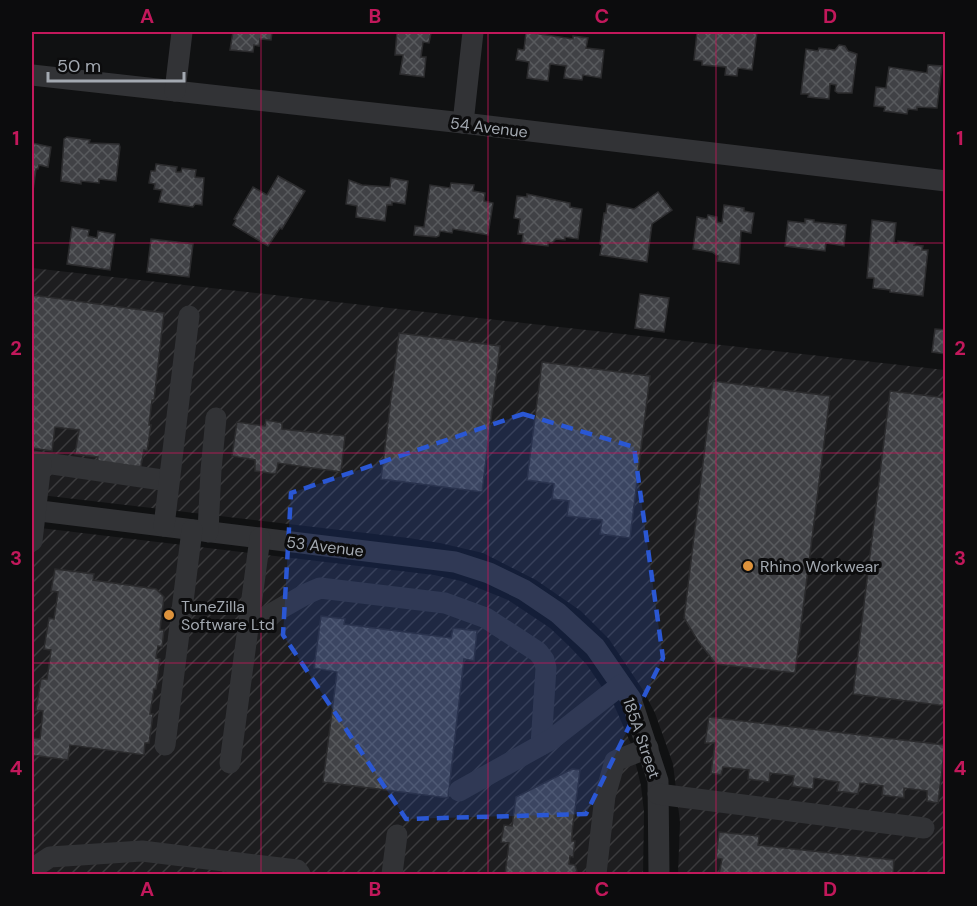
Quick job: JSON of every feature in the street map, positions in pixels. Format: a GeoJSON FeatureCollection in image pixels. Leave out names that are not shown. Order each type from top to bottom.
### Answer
{"type":"FeatureCollection","features":[{"type":"Feature","properties":{"kind":"street"},"geometry":{"type":"LineString","coordinates":[[175,92],[182,32]]}},
{"type":"Feature","properties":{"kind":"street"},"geometry":{"type":"LineString","coordinates":[[463,123],[473,32]]}},
{"type":"Feature","properties":{"kind":"street","name":"54 Avenue"},"geometry":{"type":"LineString","coordinates":[[32,75],[463,123],[945,181]]}},
{"type":"Feature","properties":{"kind":"street"},"geometry":{"type":"LineString","coordinates":[[164,526],[189,316]]}},
{"type":"Feature","properties":{"kind":"street"},"geometry":{"type":"LineString","coordinates":[[165,745],[211,470],[216,418]]}},
{"type":"Feature","properties":{"kind":"street"},"geometry":{"type":"LineString","coordinates":[[32,541],[36,462],[169,481]]}},
{"type":"Feature","properties":{"kind":"street","name":"53 Avenue"},"geometry":{"type":"LineString","coordinates":[[33,511],[455,562],[489,573],[524,590],[558,613],[595,647]]}},
{"type":"Feature","properties":{"kind":"street"},"geometry":{"type":"LineString","coordinates":[[230,763],[260,538]]}},
{"type":"Feature","properties":{"kind":"street"},"geometry":{"type":"LineString","coordinates":[[248,627],[320,588],[445,603],[486,618],[538,652],[544,660],[546,668],[541,745]]}},
{"type":"Feature","properties":{"kind":"street","name":"185A Street"},"geometry":{"type":"LineString","coordinates":[[595,647],[631,699],[658,781],[659,874]]}},
{"type":"Feature","properties":{"kind":"street"},"geometry":{"type":"LineString","coordinates":[[459,791],[541,745],[621,685]]}},
{"type":"Feature","properties":{"kind":"street"},"geometry":{"type":"LineString","coordinates":[[596,874],[605,796],[615,761],[648,748]]}},
{"type":"Feature","properties":{"kind":"street"},"geometry":{"type":"LineString","coordinates":[[658,794],[924,828]]}},
{"type":"Feature","properties":{"kind":"street"},"geometry":{"type":"LineString","coordinates":[[392,874],[397,835]]}},
{"type":"Feature","properties":{"kind":"street"},"geometry":{"type":"LineString","coordinates":[[32,869],[50,857],[142,851],[297,870],[300,874]]}},
{"type":"Feature","properties":{"kind":"highlighted area"},"geometry":{"type":"Polygon","coordinates":[[[523,414],[634,447],[663,658],[586,814],[406,819],[283,635],[291,493],[523,414]]]}},
{"type":"Feature","properties":{"kind":"shaded area"},"geometry":{"type":"Polygon","coordinates":[[[32,268],[945,370],[945,874],[678,874],[680,822],[673,764],[655,713],[643,690],[609,639],[581,611],[536,580],[483,553],[409,538],[32,494],[32,268]]]}},
{"type":"Feature","properties":{"kind":"shaded area"},"geometry":{"type":"Polygon","coordinates":[[[32,527],[434,575],[461,581],[508,600],[550,628],[569,646],[587,665],[614,705],[631,744],[641,786],[644,812],[643,874],[32,874],[32,527]]]}},
{"type":"Feature","properties":{"kind":"building"},"geometry":{"type":"Polygon","coordinates":[[[233,32],[272,32],[271,40],[260,39],[259,46],[254,45],[253,52],[230,50],[233,32]]]}},
{"type":"Feature","properties":{"kind":"building"},"geometry":{"type":"Polygon","coordinates":[[[397,32],[431,33],[429,43],[423,42],[421,57],[426,57],[424,77],[400,74],[403,55],[395,55],[397,32]]]}},
{"type":"Feature","properties":{"kind":"building"},"geometry":{"type":"Polygon","coordinates":[[[526,32],[573,39],[573,36],[588,38],[586,48],[604,50],[601,78],[583,75],[582,80],[564,78],[566,66],[550,64],[548,81],[527,78],[529,62],[516,60],[518,49],[524,50],[526,32]]]}},
{"type":"Feature","properties":{"kind":"building"},"geometry":{"type":"Polygon","coordinates":[[[697,32],[757,32],[752,70],[738,68],[737,76],[725,75],[726,67],[702,65],[702,61],[694,60],[697,32]]]}},
{"type":"Feature","properties":{"kind":"building"},"geometry":{"type":"Polygon","coordinates":[[[839,45],[857,54],[852,93],[838,93],[835,91],[836,85],[830,84],[829,99],[801,94],[806,49],[835,50],[839,45]]]}},
{"type":"Feature","properties":{"kind":"building"},"geometry":{"type":"Polygon","coordinates":[[[928,65],[942,66],[937,108],[917,107],[917,110],[908,109],[907,114],[884,111],[885,107],[874,106],[876,87],[886,88],[889,67],[927,73],[928,65]]]}},
{"type":"Feature","properties":{"kind":"building"},"geometry":{"type":"Polygon","coordinates":[[[67,137],[90,140],[89,143],[119,144],[116,181],[99,179],[99,183],[81,181],[81,184],[61,181],[64,139],[67,137]]]}},
{"type":"Feature","properties":{"kind":"building"},"geometry":{"type":"Polygon","coordinates":[[[32,143],[51,147],[48,167],[39,165],[36,169],[32,198],[32,143]]]}},
{"type":"Feature","properties":{"kind":"building"},"geometry":{"type":"Polygon","coordinates":[[[156,164],[177,167],[176,172],[181,172],[182,168],[196,170],[195,177],[204,178],[202,205],[195,204],[193,207],[159,202],[162,190],[154,189],[155,184],[149,183],[151,171],[155,171],[156,164]]]}},
{"type":"Feature","properties":{"kind":"building"},"geometry":{"type":"Polygon","coordinates":[[[278,176],[305,191],[282,229],[280,228],[268,246],[233,225],[236,220],[234,219],[253,187],[267,195],[278,176]]]}},
{"type":"Feature","properties":{"kind":"building"},"geometry":{"type":"Polygon","coordinates":[[[391,178],[408,181],[405,204],[392,202],[392,205],[387,205],[385,221],[356,217],[357,206],[346,204],[349,180],[362,185],[390,187],[391,178]]]}},
{"type":"Feature","properties":{"kind":"building"},"geometry":{"type":"Polygon","coordinates":[[[451,183],[474,185],[473,191],[485,193],[484,201],[493,203],[488,235],[453,229],[452,233],[440,231],[439,236],[436,237],[414,235],[415,226],[424,227],[430,185],[450,188],[451,183]]]}},
{"type":"Feature","properties":{"kind":"building"},"geometry":{"type":"Polygon","coordinates":[[[658,192],[672,210],[652,224],[647,262],[600,255],[607,204],[634,209],[658,192]]]}},
{"type":"Feature","properties":{"kind":"building"},"geometry":{"type":"Polygon","coordinates":[[[527,194],[570,203],[570,207],[582,209],[578,239],[565,237],[565,240],[556,239],[552,243],[548,242],[548,246],[522,243],[523,234],[518,234],[520,219],[514,218],[517,196],[527,197],[527,194]]]}},
{"type":"Feature","properties":{"kind":"building"},"geometry":{"type":"Polygon","coordinates":[[[724,205],[744,208],[744,211],[754,213],[751,233],[741,231],[739,264],[717,261],[718,256],[712,252],[693,249],[697,217],[707,219],[708,215],[717,217],[717,222],[722,223],[724,205]]]}},
{"type":"Feature","properties":{"kind":"building"},"geometry":{"type":"Polygon","coordinates":[[[805,219],[846,225],[844,246],[826,243],[825,251],[785,246],[788,221],[805,223],[805,219]]]}},
{"type":"Feature","properties":{"kind":"building"},"geometry":{"type":"Polygon","coordinates":[[[872,220],[896,223],[894,243],[898,241],[915,243],[914,245],[923,246],[922,250],[928,250],[923,296],[873,288],[874,278],[867,278],[872,220]]]}},
{"type":"Feature","properties":{"kind":"building"},"geometry":{"type":"Polygon","coordinates":[[[72,227],[89,230],[88,236],[97,238],[98,231],[115,234],[110,270],[67,264],[72,227]]]}},
{"type":"Feature","properties":{"kind":"building"},"geometry":{"type":"Polygon","coordinates":[[[151,239],[193,244],[189,277],[147,272],[151,239]]]}},
{"type":"Feature","properties":{"kind":"building"},"geometry":{"type":"Polygon","coordinates":[[[640,294],[669,298],[664,332],[635,328],[640,294]]]}},
{"type":"Feature","properties":{"kind":"building"},"geometry":{"type":"Polygon","coordinates":[[[32,295],[164,313],[149,425],[151,425],[147,451],[144,450],[140,471],[97,467],[98,457],[75,454],[79,430],[55,427],[52,451],[32,448],[32,295]]]}},
{"type":"Feature","properties":{"kind":"building"},"geometry":{"type":"Polygon","coordinates":[[[935,329],[946,330],[946,354],[932,352],[935,329]]]}},
{"type":"Feature","properties":{"kind":"building"},"geometry":{"type":"Polygon","coordinates":[[[399,333],[500,346],[482,492],[381,479],[399,333]]]}},
{"type":"Feature","properties":{"kind":"building"},"geometry":{"type":"Polygon","coordinates":[[[542,362],[650,376],[630,538],[600,534],[602,520],[567,516],[569,501],[552,499],[554,484],[527,480],[542,362]]]}},
{"type":"Feature","properties":{"kind":"building"},"geometry":{"type":"Polygon","coordinates":[[[713,381],[830,396],[795,673],[716,664],[684,618],[713,381]]]}},
{"type":"Feature","properties":{"kind":"building"},"geometry":{"type":"Polygon","coordinates":[[[890,391],[946,398],[946,706],[853,694],[890,391]]]}},
{"type":"Feature","properties":{"kind":"building"},"geometry":{"type":"Polygon","coordinates":[[[266,420],[282,423],[282,429],[345,436],[341,472],[278,463],[276,474],[255,471],[255,460],[232,456],[237,422],[265,426],[266,420]]]}},
{"type":"Feature","properties":{"kind":"building"},"geometry":{"type":"Polygon","coordinates":[[[55,569],[94,574],[93,580],[156,589],[164,597],[160,630],[164,630],[162,647],[158,646],[156,658],[160,659],[150,714],[153,714],[149,743],[145,743],[144,755],[70,745],[68,760],[32,755],[33,738],[40,739],[43,711],[36,710],[41,679],[47,679],[51,650],[44,649],[49,618],[54,619],[58,592],[51,591],[55,569]]]}},
{"type":"Feature","properties":{"kind":"building"},"geometry":{"type":"Polygon","coordinates":[[[321,616],[345,619],[344,624],[451,638],[453,628],[477,631],[474,661],[464,659],[448,798],[323,782],[337,672],[314,668],[321,616]]]}},
{"type":"Feature","properties":{"kind":"building"},"geometry":{"type":"Polygon","coordinates":[[[709,717],[945,745],[938,803],[927,801],[927,791],[904,788],[904,798],[882,795],[883,786],[860,783],[858,794],[837,791],[839,782],[814,778],[813,789],[792,786],[794,776],[770,773],[769,782],[748,779],[749,770],[723,767],[721,775],[711,773],[715,743],[705,743],[709,717]]]}},
{"type":"Feature","properties":{"kind":"building"},"geometry":{"type":"Polygon","coordinates":[[[572,769],[580,770],[572,833],[572,841],[575,841],[573,857],[570,856],[569,864],[575,865],[577,871],[574,874],[505,874],[509,843],[501,842],[504,825],[512,826],[516,797],[572,769]]]}},
{"type":"Feature","properties":{"kind":"building"},"geometry":{"type":"Polygon","coordinates":[[[719,832],[759,836],[758,845],[894,860],[893,874],[719,874],[722,859],[716,858],[719,832]]]}},
{"type":"Feature","properties":{"kind":"place","name":"Rhino Workwear"},"geometry":{"type":"Point","coordinates":[748,566]}},
{"type":"Feature","properties":{"kind":"place","name":"TuneZilla Software Ltd"},"geometry":{"type":"Point","coordinates":[169,615]}}]}
